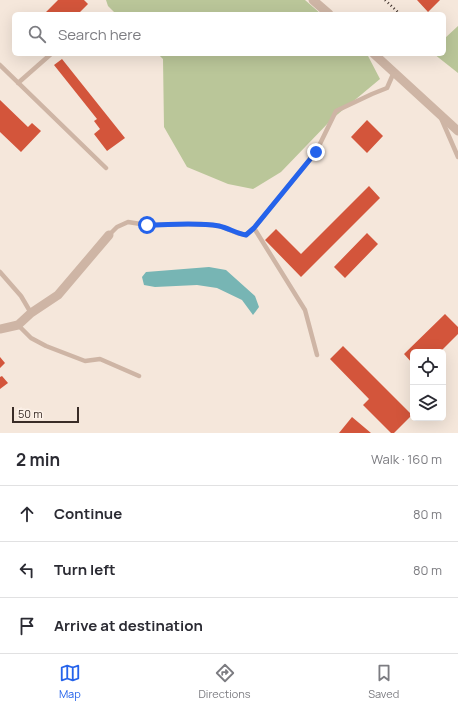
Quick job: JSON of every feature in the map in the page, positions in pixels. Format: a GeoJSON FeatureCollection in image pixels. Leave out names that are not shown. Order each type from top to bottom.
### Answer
{"type":"FeatureCollection","features":[{"type":"Feature","properties":{"kind":"street"},"geometry":{"type":"LineString","coordinates":[[313,0],[327,12]]}},
{"type":"Feature","properties":{"kind":"street"},"geometry":{"type":"LineString","coordinates":[[376,56],[458,131]]}},
{"type":"Feature","properties":{"kind":"street"},"geometry":{"type":"LineString","coordinates":[[0,329],[18,325],[58,295],[110,234]]}},
{"type":"Feature","properties":{"kind":"lane"},"geometry":{"type":"LineString","coordinates":[[18,83],[49,56]]}},
{"type":"Feature","properties":{"kind":"lane"},"geometry":{"type":"LineString","coordinates":[[0,65],[106,168]]}},
{"type":"Feature","properties":{"kind":"lane"},"geometry":{"type":"LineString","coordinates":[[110,234],[117,227],[128,222],[147,225],[201,224],[220,226],[246,235],[254,228],[316,152],[336,111],[387,88],[394,72]]}},
{"type":"Feature","properties":{"kind":"lane"},"geometry":{"type":"LineString","coordinates":[[440,115],[458,157]]}},
{"type":"Feature","properties":{"kind":"lane"},"geometry":{"type":"LineString","coordinates":[[254,228],[305,310],[317,355]]}},
{"type":"Feature","properties":{"kind":"lane"},"geometry":{"type":"LineString","coordinates":[[0,272],[21,296],[31,314]]}},
{"type":"Feature","properties":{"kind":"lane"},"geometry":{"type":"LineString","coordinates":[[18,325],[31,338],[46,346],[85,361],[100,359],[139,376]]}},
{"type":"Feature","properties":{"kind":"green space"},"geometry":{"type":"Polygon","coordinates":[[[106,0],[305,0],[319,12],[114,12],[108,6],[106,0]]]}},
{"type":"Feature","properties":{"kind":"green space"},"geometry":{"type":"Polygon","coordinates":[[[458,26],[458,73],[437,56],[446,56],[446,37],[458,26]]]}},
{"type":"Feature","properties":{"kind":"green space"},"geometry":{"type":"Polygon","coordinates":[[[160,56],[368,56],[380,79],[332,119],[281,172],[253,189],[228,184],[187,167],[164,127],[163,59],[160,56]]]}},
{"type":"Feature","properties":{"kind":"water"},"geometry":{"type":"Polygon","coordinates":[[[209,267],[226,270],[255,296],[259,307],[253,315],[242,300],[217,288],[197,285],[155,287],[144,285],[142,277],[146,272],[209,267]]]}},
{"type":"Feature","properties":{"kind":"building"},"geometry":{"type":"Polygon","coordinates":[[[58,0],[84,0],[88,4],[80,12],[46,12],[58,0]]]}},
{"type":"Feature","properties":{"kind":"building"},"geometry":{"type":"Polygon","coordinates":[[[417,0],[440,0],[428,12],[417,0]]]}},
{"type":"Feature","properties":{"kind":"building"},"geometry":{"type":"Polygon","coordinates":[[[62,59],[125,138],[107,151],[94,134],[100,129],[94,121],[97,119],[54,65],[62,59]]]}},
{"type":"Feature","properties":{"kind":"building"},"geometry":{"type":"Polygon","coordinates":[[[0,100],[28,127],[32,123],[41,131],[21,152],[0,132],[0,100]]]}},
{"type":"Feature","properties":{"kind":"building"},"geometry":{"type":"Polygon","coordinates":[[[367,120],[383,136],[367,153],[351,137],[367,120]]]}},
{"type":"Feature","properties":{"kind":"building"},"geometry":{"type":"Polygon","coordinates":[[[369,186],[380,198],[301,277],[265,240],[276,229],[301,254],[369,186]]]}},
{"type":"Feature","properties":{"kind":"building"},"geometry":{"type":"Polygon","coordinates":[[[367,233],[378,244],[345,278],[334,267],[367,233]]]}},
{"type":"Feature","properties":{"kind":"building"},"geometry":{"type":"Polygon","coordinates":[[[445,314],[458,327],[458,334],[443,349],[410,349],[410,361],[404,354],[445,314]]]}},
{"type":"Feature","properties":{"kind":"building"},"geometry":{"type":"Polygon","coordinates":[[[343,346],[410,413],[410,417],[394,433],[391,433],[363,405],[369,399],[330,359],[343,346]]]}},
{"type":"Feature","properties":{"kind":"building"},"geometry":{"type":"Polygon","coordinates":[[[0,357],[5,363],[0,368],[0,357]]]}},
{"type":"Feature","properties":{"kind":"building"},"geometry":{"type":"Polygon","coordinates":[[[2,376],[8,383],[0,389],[0,377],[2,376]]]}},
{"type":"Feature","properties":{"kind":"building"},"geometry":{"type":"Polygon","coordinates":[[[352,417],[371,433],[339,433],[352,417]]]}},
{"type":"Feature","properties":{"kind":"railway"},"geometry":{"type":"LineString","coordinates":[[385,0],[398,12]]}},
{"type":"Feature","properties":{"kind":"route"},"geometry":{"type":"LineString","coordinates":[[147,225],[201,224],[220,226],[246,235],[254,228],[316,152]]}}]}
